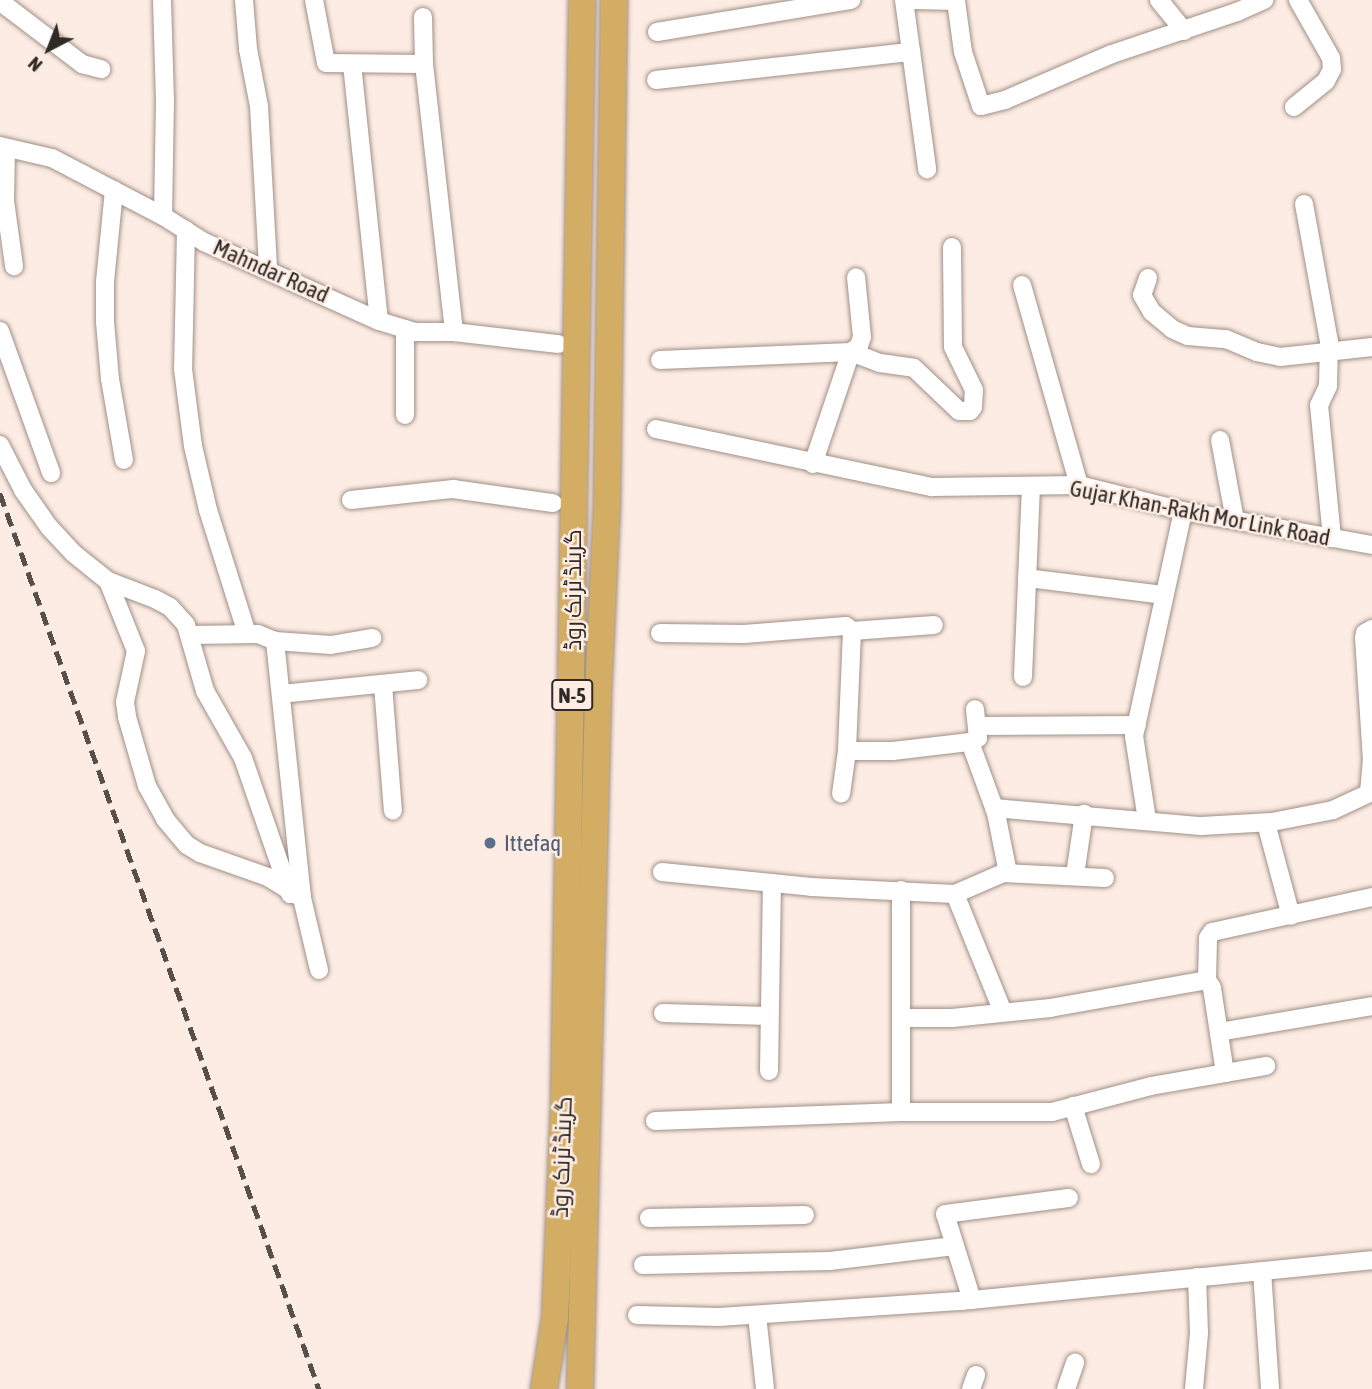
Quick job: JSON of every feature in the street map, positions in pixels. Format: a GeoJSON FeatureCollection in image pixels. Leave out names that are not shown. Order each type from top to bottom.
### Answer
{"type":"FeatureCollection","features":[{"type":"Feature","properties":{"kind":"highway","name":"گرینڈ ٹرنک روڈ"},"geometry":{"type":"LineString","coordinates":[[544,1389],[555,1318],[561,1217],[563,503],[582,0]]}},
{"type":"Feature","properties":{"kind":"highway","name":"گرینڈ ٹرنک روڈ"},"geometry":{"type":"LineString","coordinates":[[579,1389],[598,695],[607,502],[614,0]]}},
{"type":"Feature","properties":{"kind":"highway"},"geometry":{"type":"LineString","coordinates":[[563,503],[607,502]]}},
{"type":"Feature","properties":{"kind":"street"},"geometry":{"type":"LineString","coordinates":[[162,0],[165,102],[163,216]]}},
{"type":"Feature","properties":{"kind":"street"},"geometry":{"type":"LineString","coordinates":[[244,0],[248,49],[259,106],[268,268]]}},
{"type":"Feature","properties":{"kind":"street"},"geometry":{"type":"LineString","coordinates":[[314,0],[326,63],[425,64]]}},
{"type":"Feature","properties":{"kind":"street"},"geometry":{"type":"LineString","coordinates":[[657,32],[851,0]]}},
{"type":"Feature","properties":{"kind":"street"},"geometry":{"type":"LineString","coordinates":[[904,0],[927,169]]}},
{"type":"Feature","properties":{"kind":"street"},"geometry":{"type":"LineString","coordinates":[[914,0],[956,1],[963,52],[981,106],[1005,100],[1112,54],[1184,31],[1264,0]]}},
{"type":"Feature","properties":{"kind":"street"},"geometry":{"type":"LineString","coordinates":[[1159,0],[1184,31]]}},
{"type":"Feature","properties":{"kind":"street"},"geometry":{"type":"LineString","coordinates":[[1294,107],[1326,81],[1332,69],[1331,58],[1297,0]]}},
{"type":"Feature","properties":{"kind":"street"},"geometry":{"type":"LineString","coordinates":[[5,7],[82,64],[101,69]]}},
{"type":"Feature","properties":{"kind":"street"},"geometry":{"type":"LineString","coordinates":[[423,17],[425,64],[454,332]]}},
{"type":"Feature","properties":{"kind":"street"},"geometry":{"type":"LineString","coordinates":[[656,80],[911,52]]}},
{"type":"Feature","properties":{"kind":"street"},"geometry":{"type":"LineString","coordinates":[[352,64],[379,321]]}},
{"type":"Feature","properties":{"kind":"street"},"geometry":{"type":"LineString","coordinates":[[3,147],[5,201],[14,266]]}},
{"type":"Feature","properties":{"kind":"street","name":"Mahndar Road"},"geometry":{"type":"LineString","coordinates":[[3,147],[52,158],[186,230],[379,321],[405,329],[558,344]]}},
{"type":"Feature","properties":{"kind":"street"},"geometry":{"type":"LineString","coordinates":[[114,190],[104,282],[105,321],[110,379],[124,460]]}},
{"type":"Feature","properties":{"kind":"street"},"geometry":{"type":"LineString","coordinates":[[1304,204],[1329,351],[1328,386],[1319,405],[1332,538]]}},
{"type":"Feature","properties":{"kind":"street"},"geometry":{"type":"LineString","coordinates":[[186,230],[183,369],[193,446],[208,510],[247,634]]}},
{"type":"Feature","properties":{"kind":"street"},"geometry":{"type":"LineString","coordinates":[[660,360],[851,352],[880,363],[914,368],[927,377],[952,406],[959,411],[970,411],[974,390],[953,347],[952,247]]}},
{"type":"Feature","properties":{"kind":"street"},"geometry":{"type":"LineString","coordinates":[[813,464],[851,352],[859,346],[862,337],[856,277]]}},
{"type":"Feature","properties":{"kind":"street"},"geometry":{"type":"LineString","coordinates":[[1148,278],[1143,295],[1152,312],[1172,329],[1188,336],[1226,339],[1273,356],[1372,346]]}},
{"type":"Feature","properties":{"kind":"street"},"geometry":{"type":"LineString","coordinates":[[1022,285],[1079,485]]}},
{"type":"Feature","properties":{"kind":"street"},"geometry":{"type":"LineString","coordinates":[[405,329],[405,415]]}},
{"type":"Feature","properties":{"kind":"street"},"geometry":{"type":"LineString","coordinates":[[0,331],[51,473]]}},
{"type":"Feature","properties":{"kind":"street","name":"Gujar Khan-Rakh Mor Link Road"},"geometry":{"type":"LineString","coordinates":[[656,429],[932,487],[1079,485],[1183,510],[1372,545]]}},
{"type":"Feature","properties":{"kind":"street"},"geometry":{"type":"LineString","coordinates":[[1220,440],[1235,520]]}},
{"type":"Feature","properties":{"kind":"street"},"geometry":{"type":"LineString","coordinates":[[0,445],[23,490],[49,527],[73,553],[108,581],[146,594],[170,607],[186,625],[205,691],[243,758],[296,896],[319,970]]}},
{"type":"Feature","properties":{"kind":"street"},"geometry":{"type":"LineString","coordinates":[[1023,677],[1031,486]]}},
{"type":"Feature","properties":{"kind":"street"},"geometry":{"type":"LineString","coordinates":[[351,500],[453,489],[563,503]]}},
{"type":"Feature","properties":{"kind":"street"},"geometry":{"type":"LineString","coordinates":[[1147,820],[1136,750],[1137,725],[1183,510]]}},
{"type":"Feature","properties":{"kind":"street"},"geometry":{"type":"LineString","coordinates":[[1027,578],[1164,595]]}},
{"type":"Feature","properties":{"kind":"street"},"geometry":{"type":"LineString","coordinates":[[108,581],[136,651],[125,702],[127,717],[148,786],[165,819],[187,845],[200,853],[268,877],[296,896]]}},
{"type":"Feature","properties":{"kind":"street"},"geometry":{"type":"LineString","coordinates":[[660,633],[744,634],[846,626],[852,631],[934,625]]}},
{"type":"Feature","properties":{"kind":"street"},"geometry":{"type":"LineString","coordinates":[[994,808],[1201,826],[1266,823],[1333,810],[1369,793],[1372,761],[1364,638],[1372,629]]}},
{"type":"Feature","properties":{"kind":"street"},"geometry":{"type":"LineString","coordinates":[[841,794],[852,631]]}},
{"type":"Feature","properties":{"kind":"street"},"geometry":{"type":"LineString","coordinates":[[191,635],[258,634],[275,641],[331,646],[372,638]]}},
{"type":"Feature","properties":{"kind":"street"},"geometry":{"type":"LineString","coordinates":[[275,641],[296,896]]}},
{"type":"Feature","properties":{"kind":"street"},"geometry":{"type":"LineString","coordinates":[[281,694],[418,680]]}},
{"type":"Feature","properties":{"kind":"street"},"geometry":{"type":"LineString","coordinates":[[383,685],[393,811]]}},
{"type":"Feature","properties":{"kind":"street"},"geometry":{"type":"LineString","coordinates":[[846,751],[893,751],[974,726],[1137,725]]}},
{"type":"Feature","properties":{"kind":"street"},"geometry":{"type":"LineString","coordinates":[[974,726],[1009,873]]}},
{"type":"Feature","properties":{"kind":"street"},"geometry":{"type":"LineString","coordinates":[[1075,875],[1084,814]]}},
{"type":"Feature","properties":{"kind":"street"},"geometry":{"type":"LineString","coordinates":[[1266,823],[1291,916]]}},
{"type":"Feature","properties":{"kind":"street"},"geometry":{"type":"LineString","coordinates":[[662,872],[772,883],[955,894],[977,883],[1009,873],[1105,878]]}},
{"type":"Feature","properties":{"kind":"street"},"geometry":{"type":"LineString","coordinates":[[769,1071],[772,883]]}},
{"type":"Feature","properties":{"kind":"street"},"geometry":{"type":"LineString","coordinates":[[901,890],[901,1112]]}},
{"type":"Feature","properties":{"kind":"street"},"geometry":{"type":"LineString","coordinates":[[955,894],[1003,1012]]}},
{"type":"Feature","properties":{"kind":"street"},"geometry":{"type":"LineString","coordinates":[[1225,1073],[1212,988],[1207,980],[1212,932],[1372,897]]}},
{"type":"Feature","properties":{"kind":"street"},"geometry":{"type":"LineString","coordinates":[[903,1018],[952,1018],[1050,1009],[1207,980]]}},
{"type":"Feature","properties":{"kind":"street"},"geometry":{"type":"LineString","coordinates":[[1219,1032],[1372,1006]]}},
{"type":"Feature","properties":{"kind":"street"},"geometry":{"type":"LineString","coordinates":[[663,1013],[769,1016]]}},
{"type":"Feature","properties":{"kind":"street"},"geometry":{"type":"LineString","coordinates":[[655,1121],[901,1112],[1052,1112],[1151,1086],[1266,1066]]}},
{"type":"Feature","properties":{"kind":"street"},"geometry":{"type":"LineString","coordinates":[[1073,1106],[1091,1164]]}},
{"type":"Feature","properties":{"kind":"street"},"geometry":{"type":"LineString","coordinates":[[972,1300],[945,1214],[951,1211],[1069,1198]]}},
{"type":"Feature","properties":{"kind":"street"},"geometry":{"type":"LineString","coordinates":[[649,1218],[805,1215]]}},
{"type":"Feature","properties":{"kind":"street"},"geometry":{"type":"LineString","coordinates":[[643,1265],[830,1261],[954,1247]]}},
{"type":"Feature","properties":{"kind":"street"},"geometry":{"type":"LineString","coordinates":[[637,1315],[757,1315],[972,1300],[1372,1260]]}},
{"type":"Feature","properties":{"kind":"street"},"geometry":{"type":"LineString","coordinates":[[1262,1270],[1270,1389]]}},
{"type":"Feature","properties":{"kind":"street"},"geometry":{"type":"LineString","coordinates":[[1194,1389],[1199,1333],[1197,1277]]}},
{"type":"Feature","properties":{"kind":"street"},"geometry":{"type":"LineString","coordinates":[[757,1315],[765,1389]]}},
{"type":"Feature","properties":{"kind":"street"},"geometry":{"type":"LineString","coordinates":[[1066,1389],[1074,1363]]}},
{"type":"Feature","properties":{"kind":"railway"},"geometry":{"type":"LineString","coordinates":[[0,493],[319,1389]]}},
{"type":"Feature","properties":{"kind":"place","name":"Ittefaq"},"geometry":{"type":"Point","coordinates":[490,843]}}]}
